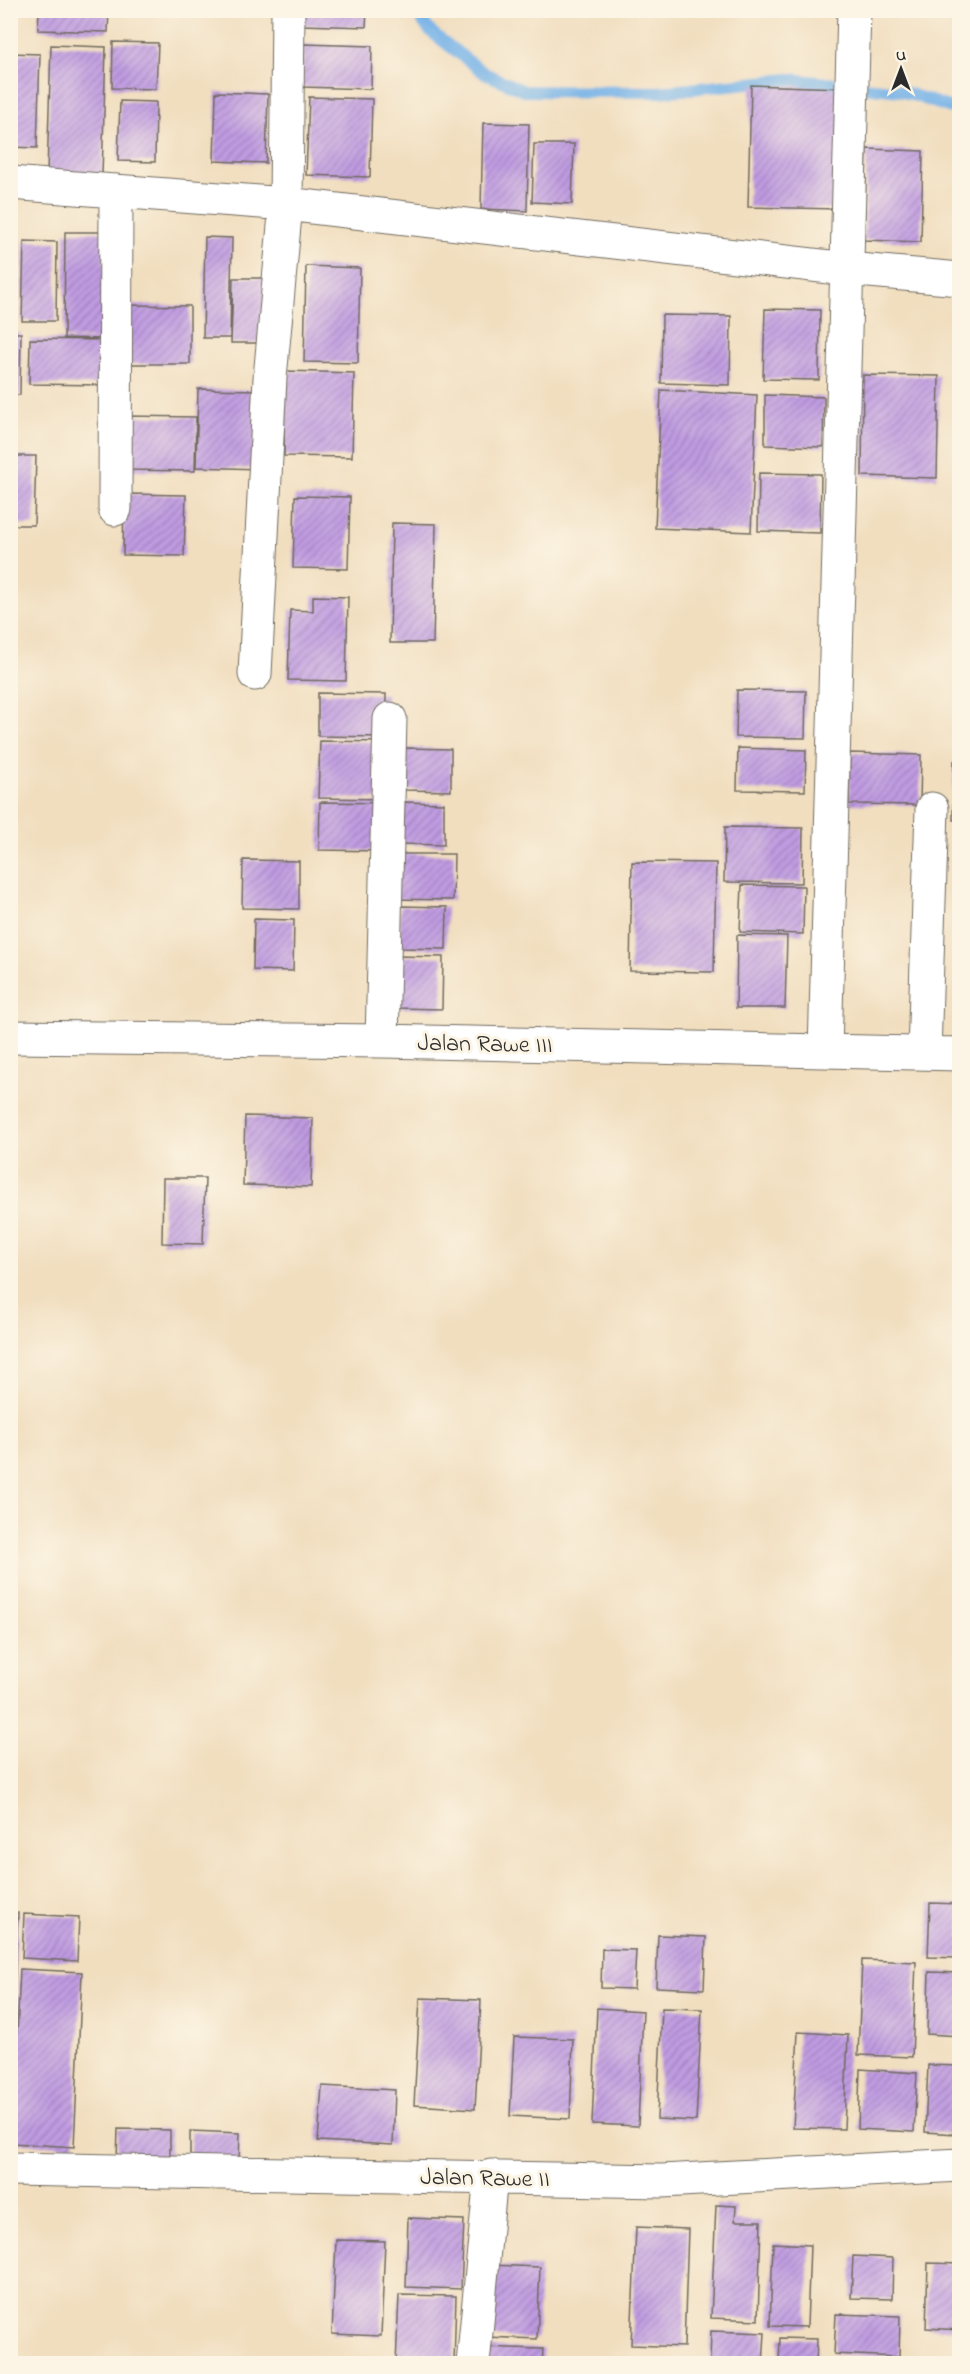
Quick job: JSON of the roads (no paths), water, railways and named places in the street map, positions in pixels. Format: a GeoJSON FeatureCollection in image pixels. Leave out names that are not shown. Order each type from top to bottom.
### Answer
{"type":"FeatureCollection","features":[{"type":"Feature","properties":{"kind":"street"},"geometry":{"type":"LineString","coordinates":[[255,674],[270,378],[286,204],[288,10]]}},
{"type":"Feature","properties":{"kind":"street"},"geometry":{"type":"LineString","coordinates":[[825,1051],[854,10]]}},
{"type":"Feature","properties":{"kind":"street"},"geometry":{"type":"LineString","coordinates":[[10,183],[286,204],[847,270],[960,279]]}},
{"type":"Feature","properties":{"kind":"street"},"geometry":{"type":"LineString","coordinates":[[115,509],[116,191]]}},
{"type":"Feature","properties":{"kind":"street"},"geometry":{"type":"LineString","coordinates":[[382,1041],[390,718]]}},
{"type":"Feature","properties":{"kind":"street"},"geometry":{"type":"LineString","coordinates":[[924,1053],[932,809]]}},
{"type":"Feature","properties":{"kind":"street","name":"Jalan Rawe III"},"geometry":{"type":"LineString","coordinates":[[10,1037],[382,1041],[960,1054]]}},
{"type":"Feature","properties":{"kind":"street","name":"Jalan Rawe II"},"geometry":{"type":"LineString","coordinates":[[10,2169],[491,2176],[662,2181],[960,2165]]}},
{"type":"Feature","properties":{"kind":"street"},"geometry":{"type":"LineString","coordinates":[[472,2364],[491,2176]]}},
{"type":"Feature","properties":{"kind":"waterway"},"geometry":{"type":"LineString","coordinates":[[414,10],[430,31],[484,73],[524,91],[660,92],[789,79],[901,91],[960,111]]}}]}
